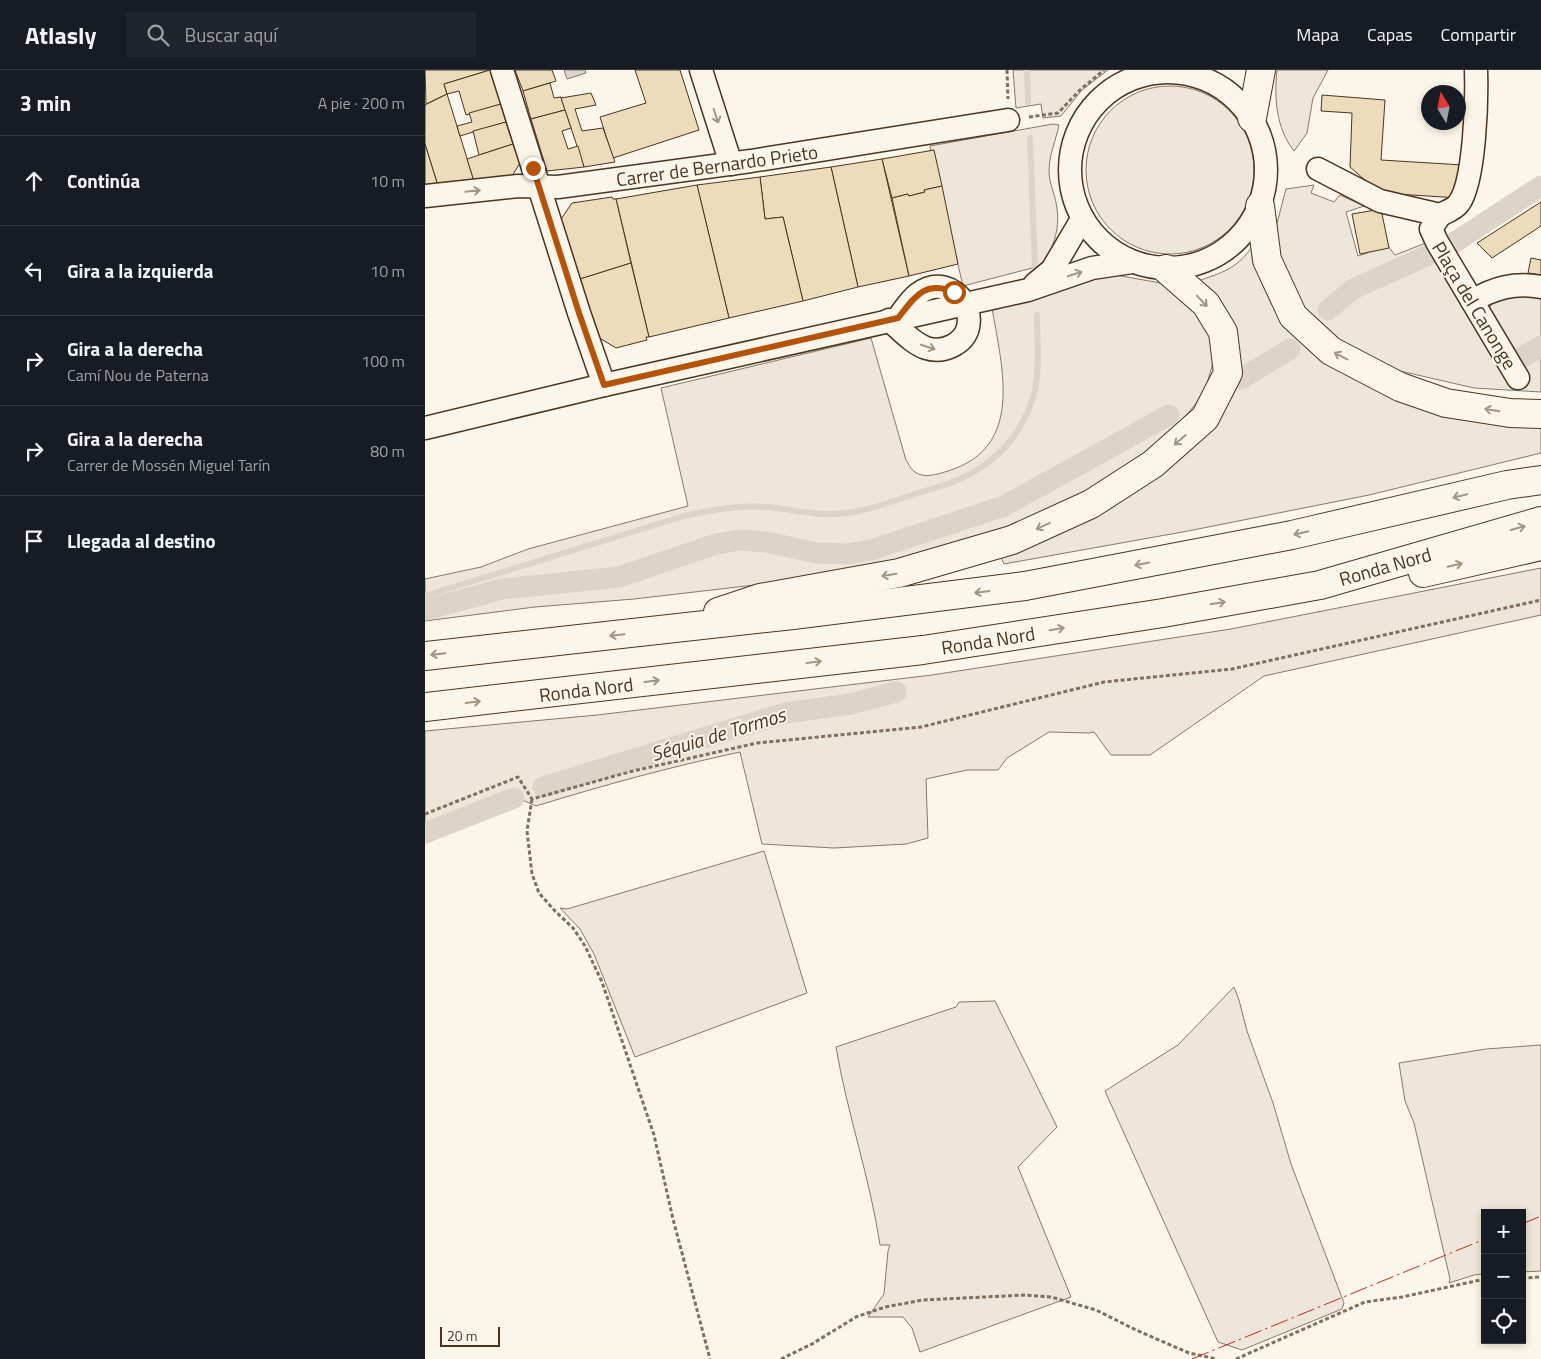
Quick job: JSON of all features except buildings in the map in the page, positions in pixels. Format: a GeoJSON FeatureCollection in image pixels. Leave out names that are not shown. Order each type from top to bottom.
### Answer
{"type":"FeatureCollection","features":[{"type":"Feature","properties":{"kind":"main road"},"geometry":{"type":"LineString","coordinates":[[1252,118],[1261,70]]}},
{"type":"Feature","properties":{"kind":"main road"},"geometry":{"type":"LineString","coordinates":[[1260,206],[1267,260],[1293,316],[1331,351],[1400,387],[1446,404],[1510,413],[1541,414]]}},
{"type":"Feature","properties":{"kind":"main road"},"geometry":{"type":"LineString","coordinates":[[666,630],[760,598],[899,573],[1012,540],[1091,504],[1153,464],[1205,418],[1228,373],[1223,332],[1206,304],[1166,269]]}},
{"type":"Feature","properties":{"kind":"main road"},"geometry":{"type":"LineString","coordinates":[[1507,485],[1541,472]]}},
{"type":"Feature","properties":{"kind":"main road"},"geometry":{"type":"LineString","coordinates":[[425,656],[666,630],[1025,586],[1292,535],[1507,485],[1541,480]]}},
{"type":"Feature","properties":{"kind":"main road","name":"Ronda Nord"},"geometry":{"type":"LineString","coordinates":[[425,708],[923,650],[1163,613],[1320,585],[1541,521]]}},
{"type":"Feature","properties":{"kind":"main road"},"geometry":{"type":"LineString","coordinates":[[1320,585],[1421,573],[1541,546]]}},
{"type":"Feature","properties":{"kind":"street"},"geometry":{"type":"LineString","coordinates":[[502,70],[579,313],[604,385]]}},
{"type":"Feature","properties":{"kind":"street"},"geometry":{"type":"LineString","coordinates":[[701,70],[731,164]]}},
{"type":"Feature","properties":{"kind":"street"},"geometry":{"type":"LineString","coordinates":[[1440,215],[1457,206],[1464,196],[1471,161],[1477,105],[1476,70]]}},
{"type":"Feature","properties":{"kind":"street"},"geometry":{"type":"LineString","coordinates":[[1165,73],[1201,75],[1231,95],[1252,118],[1261,139],[1266,161],[1266,184],[1260,206],[1238,240],[1205,261],[1166,269],[1132,262],[1103,244],[1083,219],[1074,197],[1070,175],[1072,152],[1079,130],[1091,110],[1107,94],[1130,76],[1165,73]]}},
{"type":"Feature","properties":{"kind":"street","name":"Carrer de Bernardo Prieto"},"geometry":{"type":"LineString","coordinates":[[425,196],[518,186],[558,187],[731,164],[1008,120]]}},
{"type":"Feature","properties":{"kind":"street","name":"Plaça del Canonge"},"geometry":{"type":"LineString","coordinates":[[1318,169],[1381,201],[1440,215],[1431,230],[1518,378]]}},
{"type":"Feature","properties":{"kind":"street"},"geometry":{"type":"LineString","coordinates":[[1029,290],[1052,270],[1083,219]]}},
{"type":"Feature","properties":{"kind":"street"},"geometry":{"type":"LineString","coordinates":[[425,428],[604,385],[1029,290],[1092,268],[1132,262]]}},
{"type":"Feature","properties":{"kind":"street"},"geometry":{"type":"LineString","coordinates":[[1472,301],[1489,291],[1505,287],[1531,285],[1541,287]]}},
{"type":"Feature","properties":{"kind":"street"},"geometry":{"type":"LineString","coordinates":[[893,319],[925,348],[935,350],[946,349],[955,345],[963,337],[967,328],[969,318],[964,303]]}},
{"type":"Feature","properties":{"kind":"path"},"geometry":{"type":"LineString","coordinates":[[1007,70],[1008,120],[1058,113],[1080,90],[1104,70]]}},
{"type":"Feature","properties":{"kind":"path"},"geometry":{"type":"LineString","coordinates":[[532,799],[633,771],[757,743],[921,727],[1104,682],[1232,669],[1541,600]]}},
{"type":"Feature","properties":{"kind":"path"},"geometry":{"type":"LineString","coordinates":[[425,814],[518,777],[532,799],[527,831],[532,874],[539,893],[573,928],[585,946],[602,982],[654,1135],[673,1220],[710,1359]]}},
{"type":"Feature","properties":{"kind":"path"},"geometry":{"type":"LineString","coordinates":[[1526,1278],[1541,1277]]}},
{"type":"Feature","properties":{"kind":"path"},"geometry":{"type":"LineString","coordinates":[[1236,1359],[1365,1302],[1481,1281]]}},
{"type":"Feature","properties":{"kind":"path"},"geometry":{"type":"LineString","coordinates":[[781,1359],[812,1344],[856,1317],[885,1308],[923,1300],[1025,1295],[1051,1297],[1096,1310],[1189,1353],[1217,1359]]}},
{"type":"Feature","properties":{"kind":"shaded area"},"geometry":{"type":"Polygon","coordinates":[[[564,70],[585,70],[586,73],[567,79],[564,70]]]}},
{"type":"Feature","properties":{"kind":"shaded area"},"geometry":{"type":"Polygon","coordinates":[[[1013,70],[1108,70],[1082,90],[1061,116],[1043,118],[1041,104],[1016,108],[1013,70]]]}},
{"type":"Feature","properties":{"kind":"shaded area"},"geometry":{"type":"Polygon","coordinates":[[[1277,70],[1328,70],[1313,98],[1307,133],[1294,151],[1283,133],[1280,123],[1276,102],[1277,70]]]}},
{"type":"Feature","properties":{"kind":"shaded area"},"geometry":{"type":"Polygon","coordinates":[[[1178,86],[1202,92],[1230,110],[1248,138],[1253,154],[1253,186],[1248,202],[1230,230],[1217,240],[1194,251],[1162,254],[1138,248],[1110,230],[1100,217],[1089,194],[1086,162],[1092,138],[1110,110],[1123,100],[1146,89],[1178,86]]]}},
{"type":"Feature","properties":{"kind":"shaded area"},"geometry":{"type":"Polygon","coordinates":[[[1053,124],[1059,125],[1051,153],[1049,171],[1058,217],[1055,239],[1049,254],[1040,266],[963,286],[930,146],[1053,124]]]}},
{"type":"Feature","properties":{"kind":"shaded area"},"geometry":{"type":"Polygon","coordinates":[[[1314,185],[1311,193],[1334,202],[1340,195],[1364,206],[1346,212],[1358,256],[1388,246],[1395,255],[1428,242],[1476,327],[1495,317],[1490,310],[1490,299],[1541,292],[1541,392],[1474,388],[1396,370],[1352,351],[1304,309],[1282,277],[1276,227],[1286,189],[1314,185]]]}},
{"type":"Feature","properties":{"kind":"shaded area"},"geometry":{"type":"Polygon","coordinates":[[[1252,247],[1261,280],[1277,311],[1303,343],[1541,424],[1541,453],[1369,495],[1188,531],[1004,564],[1001,557],[1150,481],[1183,456],[1214,424],[1227,406],[1235,387],[1239,367],[1238,346],[1233,325],[1225,309],[1214,295],[1198,281],[1228,269],[1240,261],[1252,247]]]}},
{"type":"Feature","properties":{"kind":"shaded area"},"geometry":{"type":"Polygon","coordinates":[[[1116,275],[1166,284],[1208,324],[1215,356],[1206,387],[1195,405],[1181,421],[1134,463],[1082,494],[1040,514],[993,532],[896,561],[798,580],[634,599],[535,607],[425,621],[425,579],[481,567],[528,549],[688,506],[661,388],[871,338],[906,460],[912,470],[919,474],[927,476],[940,473],[972,460],[989,444],[998,425],[1003,403],[1003,380],[992,308],[1043,297],[1066,288],[1078,280],[1116,275]]]}},
{"type":"Feature","properties":{"kind":"shaded area"},"geometry":{"type":"Polygon","coordinates":[[[1541,568],[1541,615],[1264,676],[1150,755],[1111,755],[1094,732],[1049,732],[1007,758],[998,770],[967,770],[926,779],[928,838],[906,844],[834,848],[762,844],[740,752],[637,777],[536,806],[518,798],[425,837],[425,731],[597,715],[932,675],[1231,629],[1541,568]]]}},
{"type":"Feature","properties":{"kind":"shaded area"},"geometry":{"type":"Polygon","coordinates":[[[764,851],[807,993],[635,1057],[594,954],[580,929],[560,908],[567,909],[764,851]]]}},
{"type":"Feature","properties":{"kind":"shaded area"},"geometry":{"type":"Polygon","coordinates":[[[1234,987],[1247,1031],[1273,1103],[1291,1164],[1344,1303],[1342,1309],[1242,1350],[1218,1342],[1105,1091],[1178,1045],[1234,987]]]}},
{"type":"Feature","properties":{"kind":"shaded area"},"geometry":{"type":"Polygon","coordinates":[[[995,1001],[1057,1127],[1018,1167],[1071,1297],[920,1352],[912,1328],[903,1317],[868,1317],[884,1294],[890,1245],[880,1245],[876,1220],[836,1047],[956,1007],[959,1002],[995,1001]]]}},
{"type":"Feature","properties":{"kind":"shaded area"},"geometry":{"type":"Polygon","coordinates":[[[1541,1045],[1541,1271],[1526,1272],[1526,1209],[1481,1209],[1481,1274],[1449,1283],[1450,1279],[1414,1123],[1405,1101],[1399,1063],[1486,1049],[1541,1045]]]}},
{"type":"Feature","properties":{"kind":"waterway"},"geometry":{"type":"LineString","coordinates":[[1027,70],[1028,102]]}},
{"type":"Feature","properties":{"kind":"waterway"},"geometry":{"type":"LineString","coordinates":[[1030,138],[1035,266]]}},
{"type":"Feature","properties":{"kind":"waterway"},"geometry":{"type":"LineString","coordinates":[[1455,242],[1541,186]]}},
{"type":"Feature","properties":{"kind":"waterway"},"geometry":{"type":"LineString","coordinates":[[1328,310],[1353,289],[1433,253]]}},
{"type":"Feature","properties":{"kind":"waterway"},"geometry":{"type":"LineString","coordinates":[[425,596],[684,516],[735,507],[774,508],[819,514],[849,513],[883,505],[957,480],[975,471],[998,454],[1016,433],[1023,421],[1036,385],[1038,365],[1037,315]]}},
{"type":"Feature","properties":{"kind":"waterway","name":"Séquia de Tormos"},"geometry":{"type":"LineString","coordinates":[[1523,357],[1541,346]]}},
{"type":"Feature","properties":{"kind":"waterway"},"geometry":{"type":"LineString","coordinates":[[1241,379],[1290,349]]}},
{"type":"Feature","properties":{"kind":"waterway"},"geometry":{"type":"LineString","coordinates":[[425,610],[502,589],[619,577],[716,544],[740,540],[766,542],[817,553],[847,554],[871,550],[1004,506],[1169,415]]}},
{"type":"Feature","properties":{"kind":"waterway","name":"Séquia de Tormos"},"geometry":{"type":"LineString","coordinates":[[543,787],[785,713],[851,704],[896,692]]}},
{"type":"Feature","properties":{"kind":"waterway","name":"Séquia de Tormos"},"geometry":{"type":"LineString","coordinates":[[425,833],[514,798]]}},
{"type":"Feature","properties":{"kind":"power"},"geometry":{"type":"LineString","coordinates":[[1526,1222],[1541,1216]]}},
{"type":"Feature","properties":{"kind":"power"},"geometry":{"type":"LineString","coordinates":[[1192,1359],[1481,1241]]}},
{"type":"Feature","properties":{"kind":"route"},"geometry":{"type":"LineString","coordinates":[[533,168],[604,385],[898,318],[915,296],[924,290],[934,287],[945,288],[954,292]]}}]}
